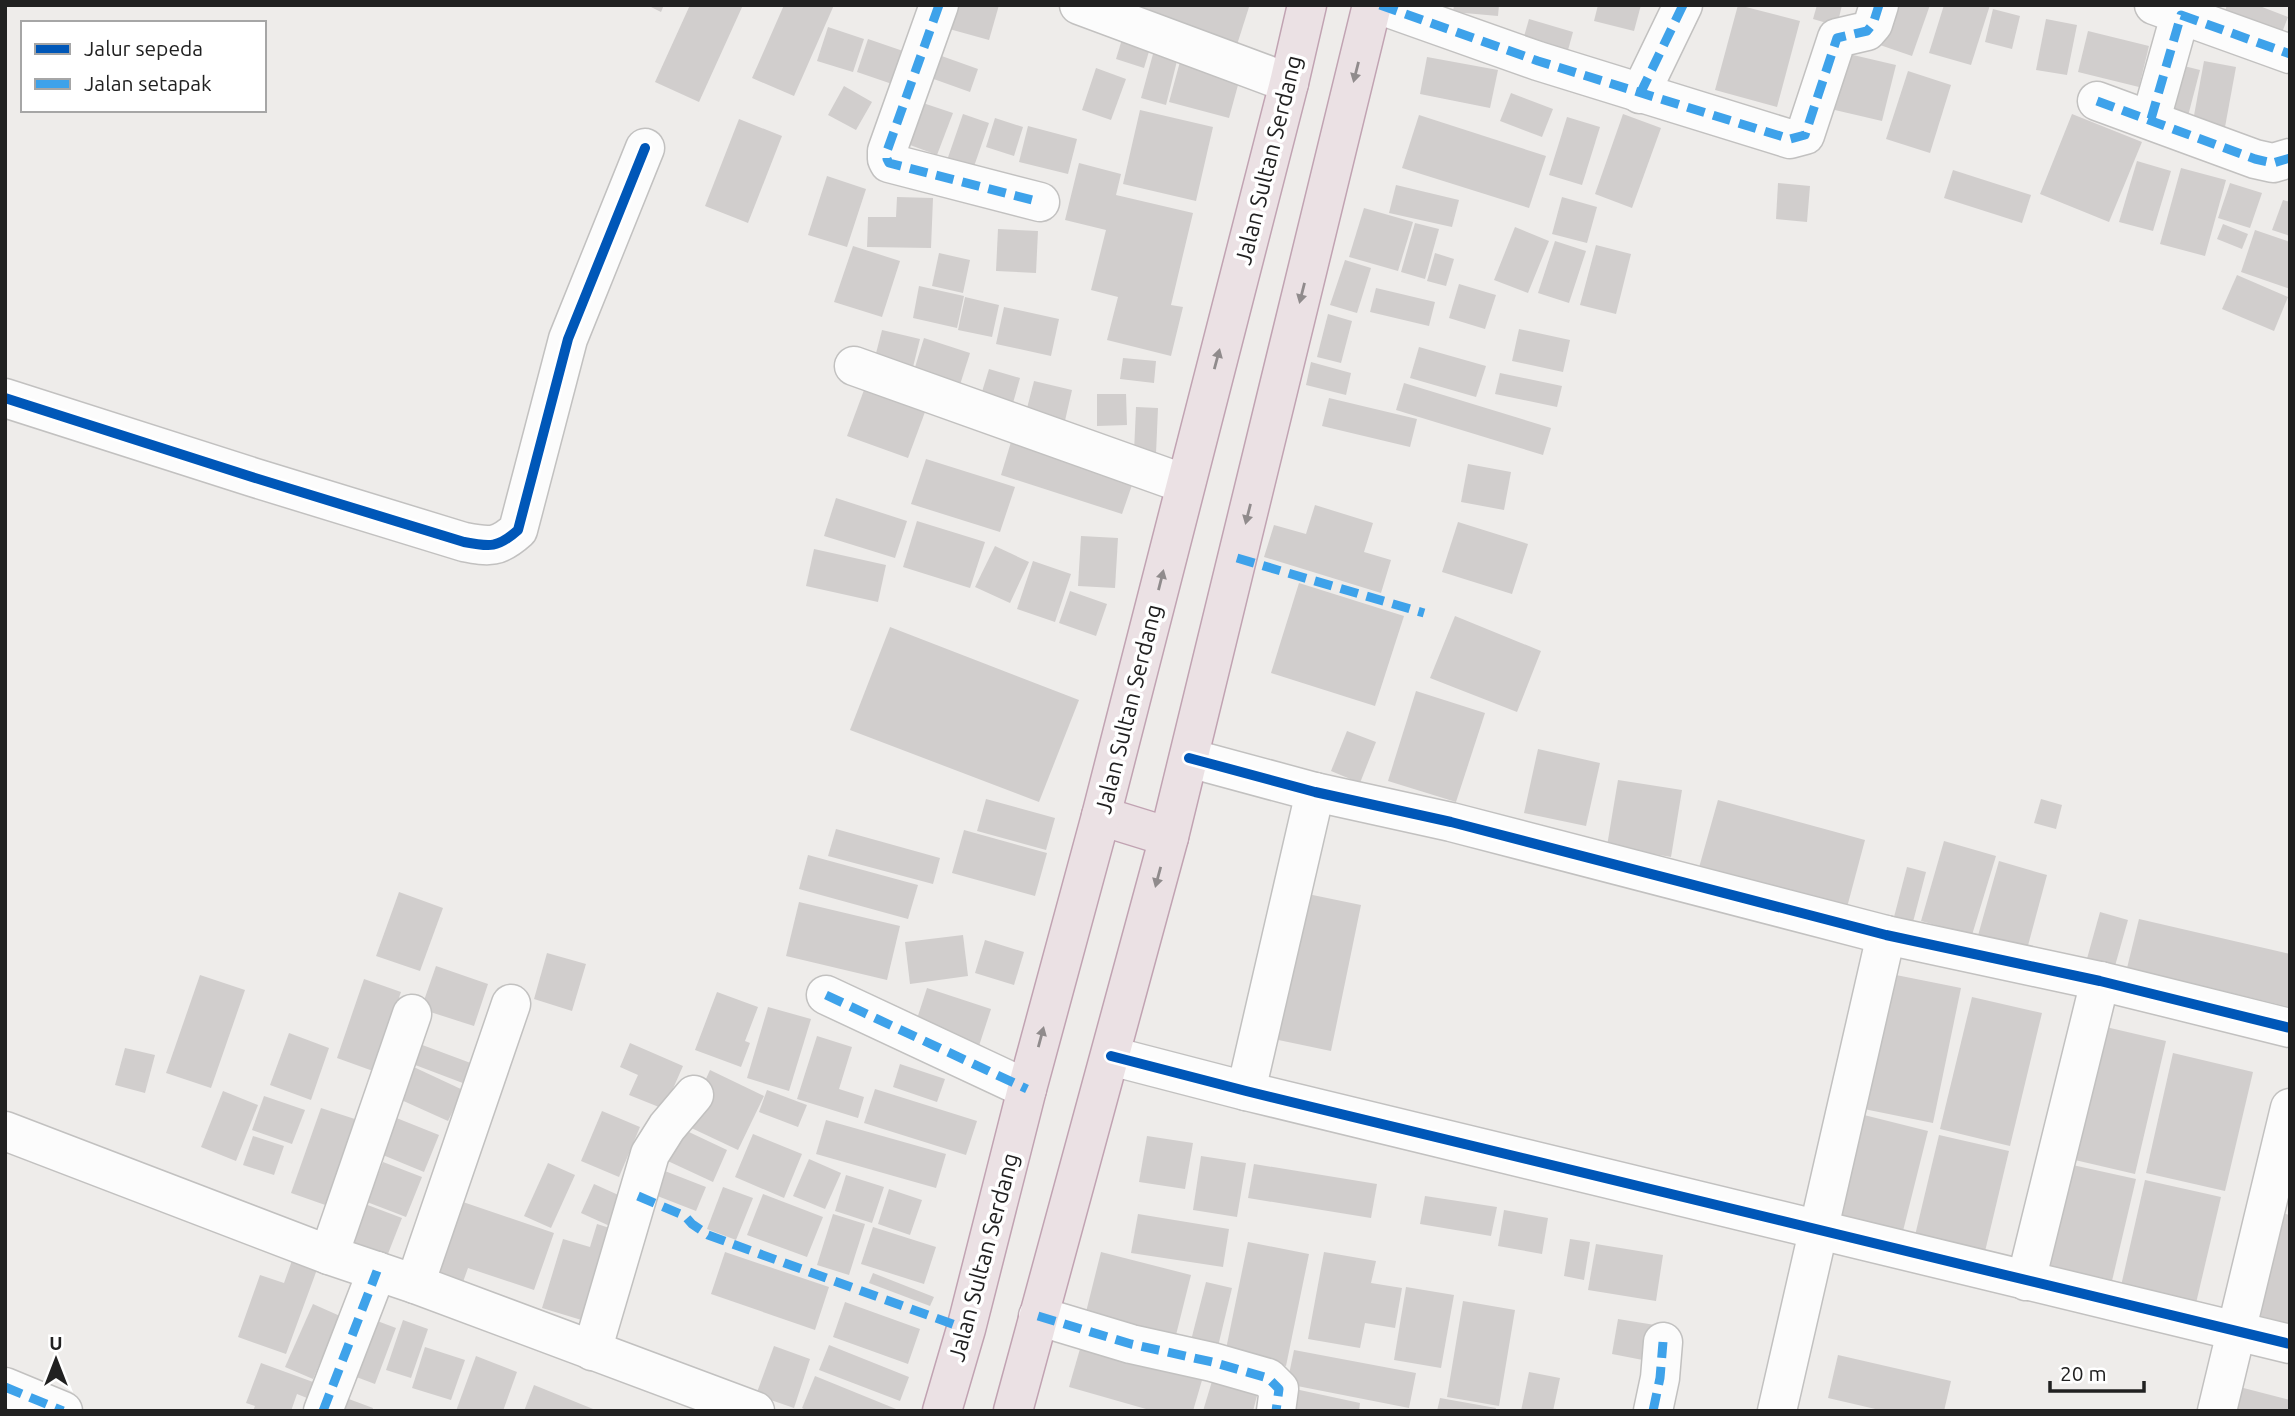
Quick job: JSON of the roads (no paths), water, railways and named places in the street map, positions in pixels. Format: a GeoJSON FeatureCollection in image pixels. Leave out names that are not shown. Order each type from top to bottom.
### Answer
{"type":"FeatureCollection","features":[{"type":"Feature","properties":{"kind":"highway","name":"Jalan Sultan Serdang"},"geometry":{"type":"LineString","coordinates":[[942,1411],[1101,817],[1307,5]]}},
{"type":"Feature","properties":{"kind":"highway"},"geometry":{"type":"LineString","coordinates":[[1013,1411],[1169,837],[1372,5]]}},
{"type":"Feature","properties":{"kind":"highway"},"geometry":{"type":"LineString","coordinates":[[1101,817],[1169,837]]}},
{"type":"Feature","properties":{"kind":"street"},"geometry":{"type":"LineString","coordinates":[[939,5],[887,151],[889,163],[1040,202]]}},
{"type":"Feature","properties":{"kind":"street"},"geometry":{"type":"LineString","coordinates":[[1079,5],[1289,83]]}},
{"type":"Feature","properties":{"kind":"street"},"geometry":{"type":"LineString","coordinates":[[1380,5],[1640,94],[1790,139],[1804,135],[1837,38],[1867,32],[1873,24],[1879,5]]}},
{"type":"Feature","properties":{"kind":"street"},"geometry":{"type":"LineString","coordinates":[[1640,94],[1683,5]]}},
{"type":"Feature","properties":{"kind":"street"},"geometry":{"type":"LineString","coordinates":[[2151,119],[2173,8],[2290,54]]}},
{"type":"Feature","properties":{"kind":"street"},"geometry":{"type":"LineString","coordinates":[[2096,101],[2255,159],[2273,163],[2290,158]]}},
{"type":"Feature","properties":{"kind":"street"},"geometry":{"type":"LineString","coordinates":[[5,398],[464,541],[489,547],[505,541],[518,530],[568,339],[645,148]]}},
{"type":"Feature","properties":{"kind":"street"},"geometry":{"type":"LineString","coordinates":[[854,366],[1185,484]]}},
{"type":"Feature","properties":{"kind":"street"},"geometry":{"type":"LineString","coordinates":[[1189,758],[1315,792],[1451,822],[1886,935],[2100,981],[2290,1028]]}},
{"type":"Feature","properties":{"kind":"street"},"geometry":{"type":"LineString","coordinates":[[1246,1091],[1315,792]]}},
{"type":"Feature","properties":{"kind":"street"},"geometry":{"type":"LineString","coordinates":[[1779,1410],[1886,935]]}},
{"type":"Feature","properties":{"kind":"street"},"geometry":{"type":"LineString","coordinates":[[2026,1281],[2100,981]]}},
{"type":"Feature","properties":{"kind":"street"},"geometry":{"type":"LineString","coordinates":[[826,995],[1027,1089]]}},
{"type":"Feature","properties":{"kind":"street"},"geometry":{"type":"LineString","coordinates":[[415,1284],[510,1004]]}},
{"type":"Feature","properties":{"kind":"street"},"geometry":{"type":"LineString","coordinates":[[330,1255],[412,1014]]}},
{"type":"Feature","properties":{"kind":"street"},"geometry":{"type":"LineString","coordinates":[[1111,1056],[2290,1344]]}},
{"type":"Feature","properties":{"kind":"street"},"geometry":{"type":"LineString","coordinates":[[592,1351],[650,1154],[667,1126],[694,1095]]}},
{"type":"Feature","properties":{"kind":"street"},"geometry":{"type":"LineString","coordinates":[[2217,1411],[2290,1108]]}},
{"type":"Feature","properties":{"kind":"street"},"geometry":{"type":"LineString","coordinates":[[5,1131],[330,1255],[377,1270],[755,1411]]}},
{"type":"Feature","properties":{"kind":"street"},"geometry":{"type":"LineString","coordinates":[[323,1411],[377,1270]]}},
{"type":"Feature","properties":{"kind":"street"},"geometry":{"type":"LineString","coordinates":[[1038,1316],[1131,1344],[1268,1378],[1279,1390],[1276,1411]]}},
{"type":"Feature","properties":{"kind":"street"},"geometry":{"type":"LineString","coordinates":[[1653,1411],[1660,1378],[1663,1342]]}},
{"type":"Feature","properties":{"kind":"street"},"geometry":{"type":"LineString","coordinates":[[5,1387],[63,1411]]}}]}
